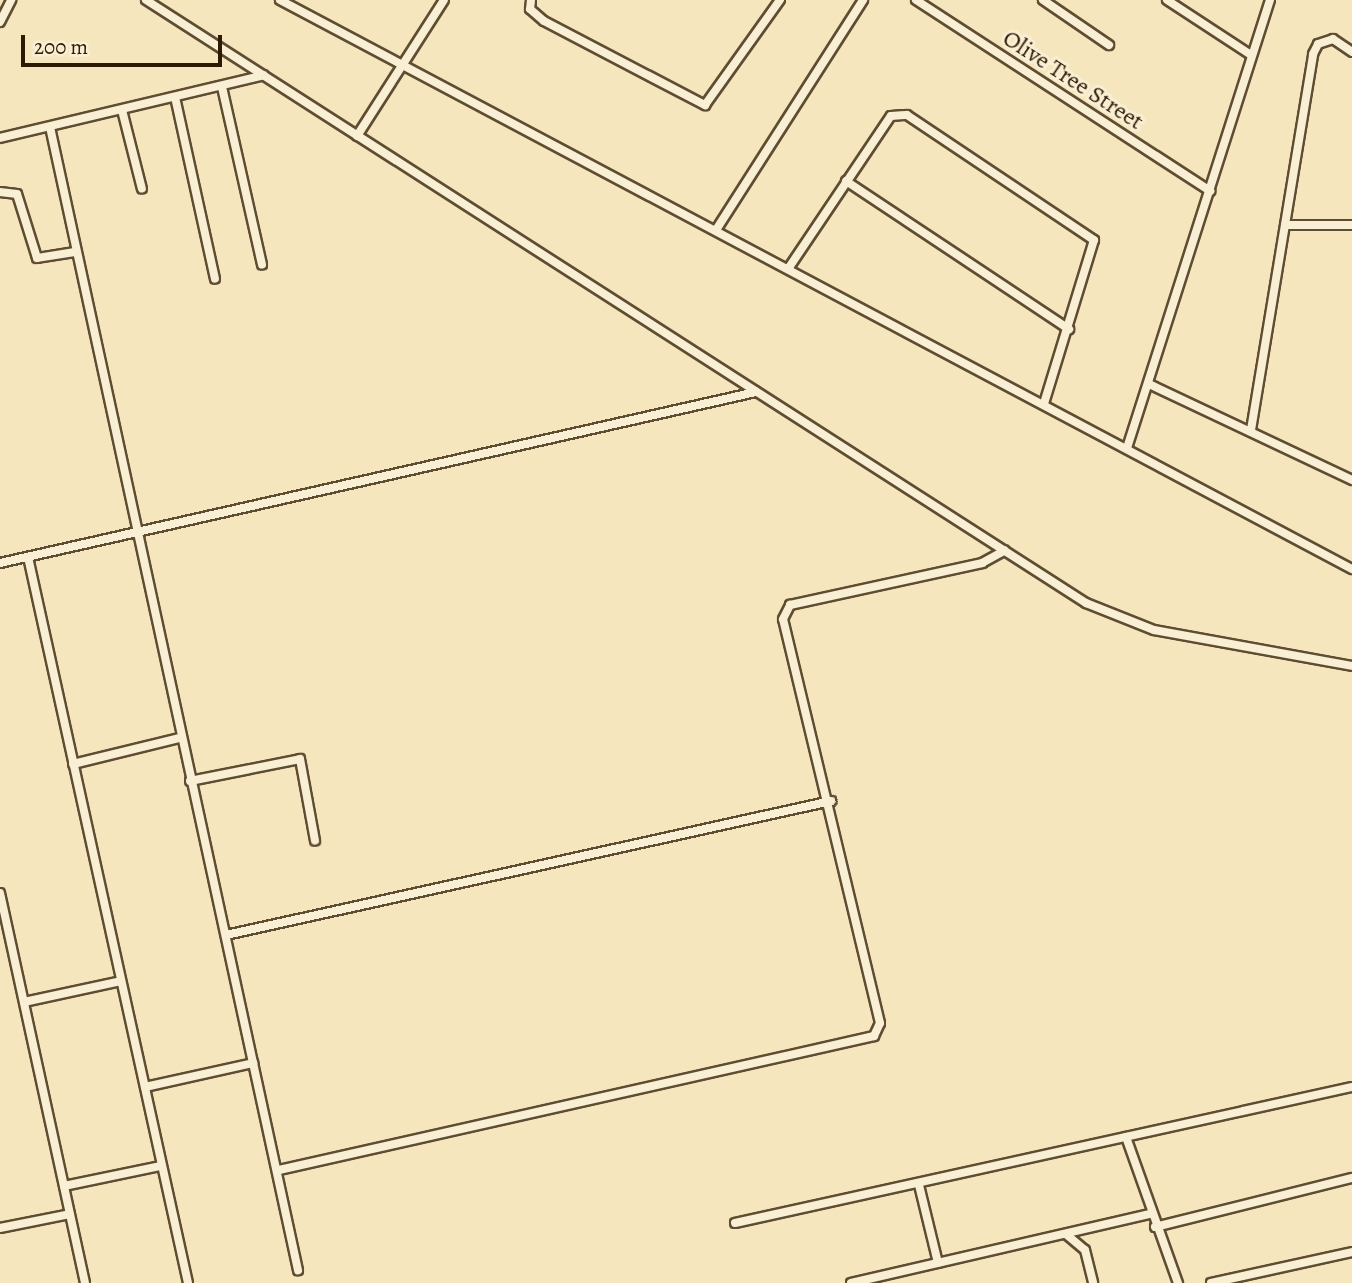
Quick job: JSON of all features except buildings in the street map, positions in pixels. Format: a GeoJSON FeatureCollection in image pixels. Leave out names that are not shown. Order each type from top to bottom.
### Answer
{"type":"FeatureCollection","features":[{"type":"Feature","properties":{"kind":"street"},"geometry":{"type":"LineString","coordinates":[[0,22],[11,0]]}},
{"type":"Feature","properties":{"kind":"street"},"geometry":{"type":"LineString","coordinates":[[146,0],[1005,550],[1128,622],[1352,666]]}},
{"type":"Feature","properties":{"kind":"street"},"geometry":{"type":"LineString","coordinates":[[280,0],[404,62],[1352,569]]}},
{"type":"Feature","properties":{"kind":"street"},"geometry":{"type":"LineString","coordinates":[[357,135],[444,0]]}},
{"type":"Feature","properties":{"kind":"street"},"geometry":{"type":"LineString","coordinates":[[531,0],[530,9],[544,21],[705,105],[780,0]]}},
{"type":"Feature","properties":{"kind":"street"},"geometry":{"type":"LineString","coordinates":[[716,230],[863,0]]}},
{"type":"Feature","properties":{"kind":"street","name":"Olive Tree Street"},"geometry":{"type":"LineString","coordinates":[[916,0],[1210,191]]}},
{"type":"Feature","properties":{"kind":"street"},"geometry":{"type":"LineString","coordinates":[[1043,0],[1109,45]]}},
{"type":"Feature","properties":{"kind":"street"},"geometry":{"type":"LineString","coordinates":[[1167,0],[1251,55]]}},
{"type":"Feature","properties":{"kind":"street"},"geometry":{"type":"LineString","coordinates":[[1127,448],[1270,0]]}},
{"type":"Feature","properties":{"kind":"street"},"geometry":{"type":"LineString","coordinates":[[1251,430],[1313,54],[1318,44],[1333,39],[1352,52]]}},
{"type":"Feature","properties":{"kind":"street"},"geometry":{"type":"LineString","coordinates":[[0,138],[264,75]]}},
{"type":"Feature","properties":{"kind":"street"},"geometry":{"type":"LineString","coordinates":[[222,87],[262,265]]}},
{"type":"Feature","properties":{"kind":"street"},"geometry":{"type":"LineString","coordinates":[[175,97],[215,279]]}},
{"type":"Feature","properties":{"kind":"street"},"geometry":{"type":"LineString","coordinates":[[122,110],[142,189]]}},
{"type":"Feature","properties":{"kind":"street"},"geometry":{"type":"LineString","coordinates":[[788,269],[846,181],[898,114],[1089,234],[1096,246],[1044,404]]}},
{"type":"Feature","properties":{"kind":"street"},"geometry":{"type":"LineString","coordinates":[[50,127],[180,738],[279,1170],[298,1270]]}},
{"type":"Feature","properties":{"kind":"street"},"geometry":{"type":"LineString","coordinates":[[846,181],[1069,329]]}},
{"type":"Feature","properties":{"kind":"street"},"geometry":{"type":"LineString","coordinates":[[0,192],[17,194],[37,258],[76,252]]}},
{"type":"Feature","properties":{"kind":"street"},"geometry":{"type":"LineString","coordinates":[[1285,225],[1352,225]]}},
{"type":"Feature","properties":{"kind":"street"},"geometry":{"type":"LineString","coordinates":[[1149,384],[1352,480]]}},
{"type":"Feature","properties":{"kind":"street"},"geometry":{"type":"LineString","coordinates":[[0,563],[756,392]]}},
{"type":"Feature","properties":{"kind":"street"},"geometry":{"type":"LineString","coordinates":[[279,1170],[874,1036],[880,1023],[785,610],[982,563],[1005,550]]}},
{"type":"Feature","properties":{"kind":"street"},"geometry":{"type":"LineString","coordinates":[[28,557],[188,1283]]}},
{"type":"Feature","properties":{"kind":"street"},"geometry":{"type":"LineString","coordinates":[[73,764],[180,738]]}},
{"type":"Feature","properties":{"kind":"street"},"geometry":{"type":"LineString","coordinates":[[190,781],[300,759],[316,841]]}},
{"type":"Feature","properties":{"kind":"street"},"geometry":{"type":"LineString","coordinates":[[226,935],[831,801]]}},
{"type":"Feature","properties":{"kind":"street"},"geometry":{"type":"LineString","coordinates":[[0,893],[85,1283]]}},
{"type":"Feature","properties":{"kind":"street"},"geometry":{"type":"LineString","coordinates":[[24,1002],[121,981]]}},
{"type":"Feature","properties":{"kind":"street"},"geometry":{"type":"LineString","coordinates":[[145,1087],[253,1063]]}},
{"type":"Feature","properties":{"kind":"street"},"geometry":{"type":"LineString","coordinates":[[735,1223],[919,1185],[1352,1087]]}},
{"type":"Feature","properties":{"kind":"street"},"geometry":{"type":"LineString","coordinates":[[1126,1137],[1155,1227],[1178,1283]]}},
{"type":"Feature","properties":{"kind":"street"},"geometry":{"type":"LineString","coordinates":[[64,1186],[162,1166]]}},
{"type":"Feature","properties":{"kind":"street"},"geometry":{"type":"LineString","coordinates":[[1155,1227],[1352,1178]]}},
{"type":"Feature","properties":{"kind":"street"},"geometry":{"type":"LineString","coordinates":[[919,1185],[938,1263]]}},
{"type":"Feature","properties":{"kind":"street"},"geometry":{"type":"LineString","coordinates":[[0,1228],[70,1214]]}},
{"type":"Feature","properties":{"kind":"street"},"geometry":{"type":"LineString","coordinates":[[851,1283],[1151,1214]]}},
{"type":"Feature","properties":{"kind":"street"},"geometry":{"type":"LineString","coordinates":[[1067,1235],[1085,1250],[1093,1283]]}},
{"type":"Feature","properties":{"kind":"street"},"geometry":{"type":"LineString","coordinates":[[1211,1283],[1352,1252]]}}]}
